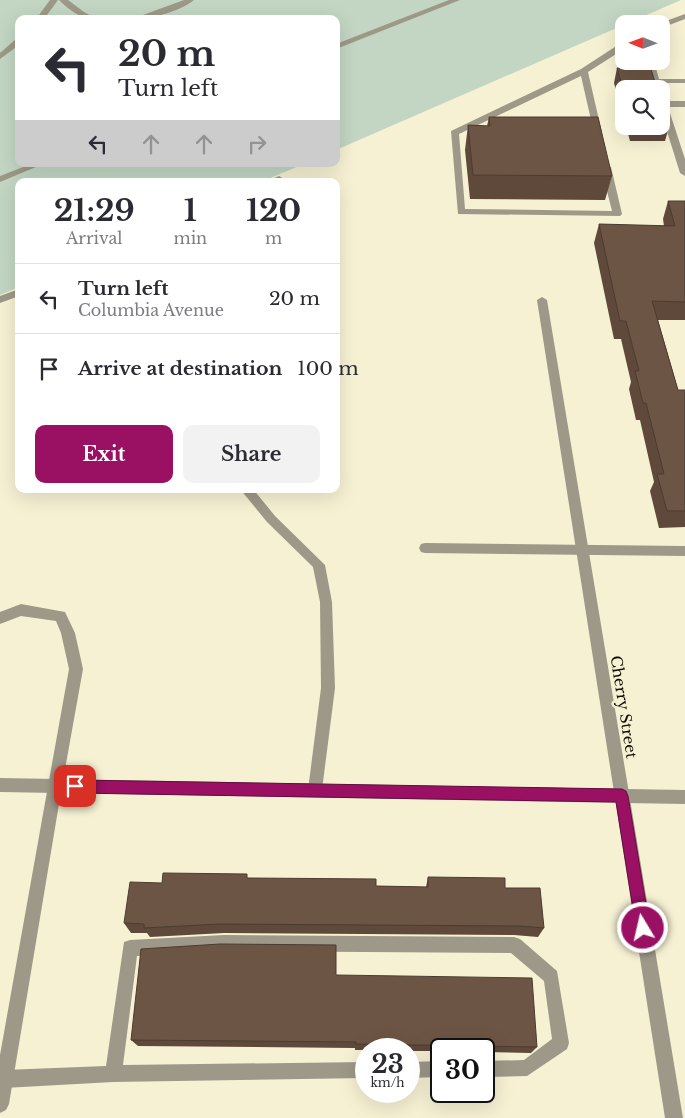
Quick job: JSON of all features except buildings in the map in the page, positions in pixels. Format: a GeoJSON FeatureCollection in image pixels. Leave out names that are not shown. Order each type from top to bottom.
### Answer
{"type":"FeatureCollection","features":[{"type":"Feature","properties":{"kind":"street"},"geometry":{"type":"LineString","coordinates":[[43,15],[54,0]]}},
{"type":"Feature","properties":{"kind":"street"},"geometry":{"type":"LineString","coordinates":[[62,0],[83,15]]}},
{"type":"Feature","properties":{"kind":"street"},"geometry":{"type":"LineString","coordinates":[[149,15],[176,7],[190,0]]}},
{"type":"Feature","properties":{"kind":"street"},"geometry":{"type":"LineString","coordinates":[[340,45],[456,0]]}},
{"type":"Feature","properties":{"kind":"street"},"geometry":{"type":"LineString","coordinates":[[670,22],[685,16]]}},
{"type":"Feature","properties":{"kind":"street"},"geometry":{"type":"LineString","coordinates":[[2,55],[15,44]]}},
{"type":"Feature","properties":{"kind":"street"},"geometry":{"type":"LineString","coordinates":[[2,55],[15,51]]}},
{"type":"Feature","properties":{"kind":"street"},"geometry":{"type":"LineString","coordinates":[[584,71],[617,214],[461,212],[454,133],[584,71],[615,51]]}},
{"type":"Feature","properties":{"kind":"street"},"geometry":{"type":"LineString","coordinates":[[670,83],[685,81]]}},
{"type":"Feature","properties":{"kind":"street"},"geometry":{"type":"LineString","coordinates":[[670,102],[685,104]]}},
{"type":"Feature","properties":{"kind":"street"},"geometry":{"type":"LineString","coordinates":[[670,120],[680,143],[685,173]]}},
{"type":"Feature","properties":{"kind":"street"},"geometry":{"type":"LineString","coordinates":[[0,179],[30,167]]}},
{"type":"Feature","properties":{"kind":"street"},"geometry":{"type":"LineString","coordinates":[[0,300],[15,294]]}},
{"type":"Feature","properties":{"kind":"street","name":"Cherry Street"},"geometry":{"type":"LineString","coordinates":[[542,300],[674,1118]]}},
{"type":"Feature","properties":{"kind":"street"},"geometry":{"type":"LineString","coordinates":[[249,493],[271,519],[319,565],[326,602],[328,688],[315,790]]}},
{"type":"Feature","properties":{"kind":"street"},"geometry":{"type":"LineString","coordinates":[[425,548],[685,551]]}},
{"type":"Feature","properties":{"kind":"street"},"geometry":{"type":"LineString","coordinates":[[0,618],[20,610],[60,616],[68,633],[76,669],[0,1104]]}},
{"type":"Feature","properties":{"kind":"street"},"geometry":{"type":"LineString","coordinates":[[0,785],[685,797]]}},
{"type":"Feature","properties":{"kind":"street"},"geometry":{"type":"LineString","coordinates":[[114,1074],[130,948],[224,943],[514,945],[551,977],[561,1043],[527,1068],[495,1068]]}},
{"type":"Feature","properties":{"kind":"street"},"geometry":{"type":"LineString","coordinates":[[4,1079],[114,1074],[355,1070]]}},
{"type":"Feature","properties":{"kind":"green space"},"geometry":{"type":"Polygon","coordinates":[[[0,0],[681,0],[646,15],[615,15],[615,29],[340,148],[340,15],[15,15],[15,167],[297,167],[270,178],[15,178],[15,289],[0,295],[0,0]]]}},
{"type":"Feature","properties":{"kind":"route"},"geometry":{"type":"LineString","coordinates":[[75,786],[622,796],[643,928]]}}]}
